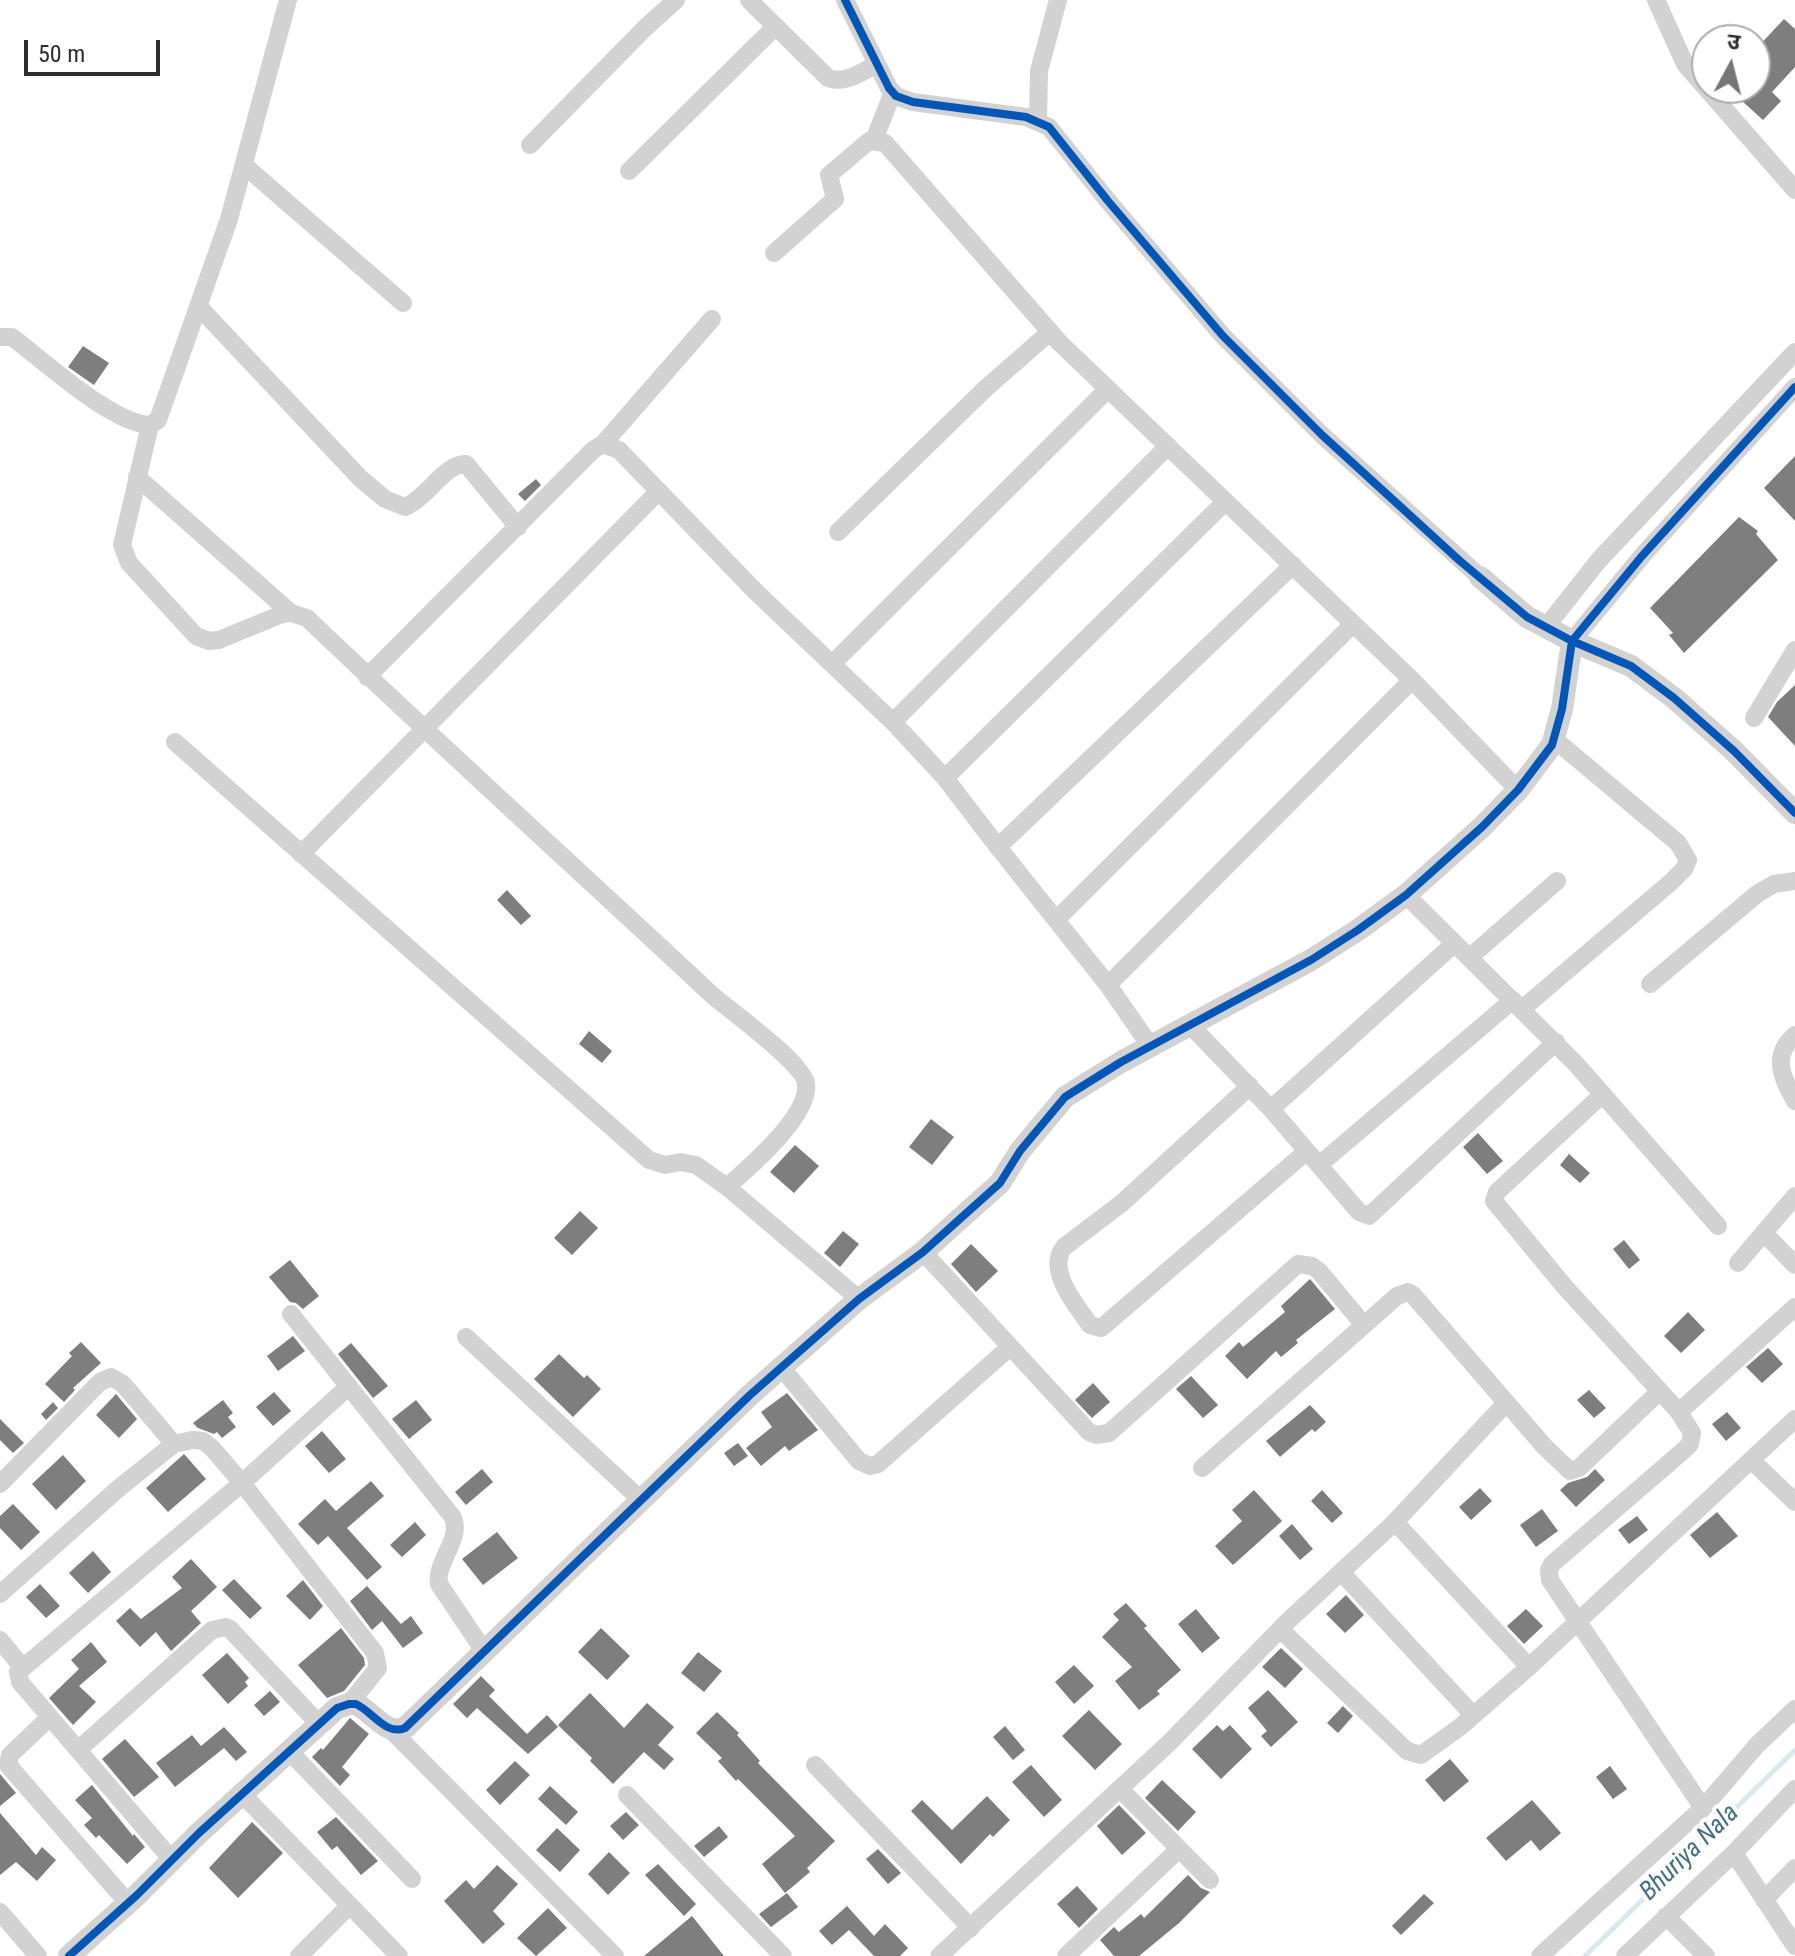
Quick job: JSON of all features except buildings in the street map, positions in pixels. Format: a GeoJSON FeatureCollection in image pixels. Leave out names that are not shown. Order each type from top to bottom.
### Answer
{"type":"FeatureCollection","features":[{"type":"Feature","properties":{"kind":"street"},"geometry":{"type":"LineString","coordinates":[[0,337],[12,337],[128,421],[150,425],[158,420],[245,166],[288,0]]}},
{"type":"Feature","properties":{"kind":"street"},"geometry":{"type":"LineString","coordinates":[[530,145],[676,0]]}},
{"type":"Feature","properties":{"kind":"street"},"geometry":{"type":"LineString","coordinates":[[749,0],[833,80],[846,79],[875,65]]}},
{"type":"Feature","properties":{"kind":"street"},"geometry":{"type":"LineString","coordinates":[[845,0],[875,65],[893,92],[913,102],[1038,120],[1049,127],[1232,346],[1322,435],[1480,577],[1536,622],[1631,666],[1674,698],[1734,751],[1795,813]]}},
{"type":"Feature","properties":{"kind":"street"},"geometry":{"type":"LineString","coordinates":[[1038,120],[1039,71],[1058,0]]}},
{"type":"Feature","properties":{"kind":"street"},"geometry":{"type":"LineString","coordinates":[[1656,0],[1685,64],[1795,190]]}},
{"type":"Feature","properties":{"kind":"street"},"geometry":{"type":"LineString","coordinates":[[629,171],[776,26]]}},
{"type":"Feature","properties":{"kind":"street"},"geometry":{"type":"LineString","coordinates":[[874,140],[893,92]]}},
{"type":"Feature","properties":{"kind":"street"},"geometry":{"type":"LineString","coordinates":[[774,253],[835,199],[829,175],[864,145],[874,140],[885,143],[1050,332],[1412,680],[1518,790]]}},
{"type":"Feature","properties":{"kind":"street"},"geometry":{"type":"LineString","coordinates":[[245,166],[403,303]]}},
{"type":"Feature","properties":{"kind":"street"},"geometry":{"type":"LineString","coordinates":[[199,307],[361,479],[385,499],[405,507],[414,503],[454,466],[466,464],[518,527]]}},
{"type":"Feature","properties":{"kind":"street"},"geometry":{"type":"LineString","coordinates":[[367,677],[593,450],[603,444],[712,319]]}},
{"type":"Feature","properties":{"kind":"street"},"geometry":{"type":"LineString","coordinates":[[838,532],[986,388],[1050,332]]}},
{"type":"Feature","properties":{"kind":"street"},"geometry":{"type":"LineString","coordinates":[[1536,622],[1599,560],[1795,352]]}},
{"type":"Feature","properties":{"kind":"street"},"geometry":{"type":"LineString","coordinates":[[390,1729],[398,1731],[405,1728],[640,1499],[781,1367],[859,1299],[923,1252],[1000,1183],[1029,1140],[1065,1097],[1121,1062],[1311,960],[1406,895],[1518,790],[1542,761],[1554,739],[1562,709],[1572,641],[1642,556],[1795,387]]}},
{"type":"Feature","properties":{"kind":"street"},"geometry":{"type":"LineString","coordinates":[[833,663],[1108,389]]}},
{"type":"Feature","properties":{"kind":"street"},"geometry":{"type":"LineString","coordinates":[[150,425],[124,536],[124,553],[129,563],[196,636],[209,641],[291,613]]}},
{"type":"Feature","properties":{"kind":"street"},"geometry":{"type":"LineString","coordinates":[[603,444],[619,450],[755,591],[893,722],[945,778],[1108,985],[1151,1047]]}},
{"type":"Feature","properties":{"kind":"street"},"geometry":{"type":"LineString","coordinates":[[893,722],[1168,446]]}},
{"type":"Feature","properties":{"kind":"street"},"geometry":{"type":"LineString","coordinates":[[137,477],[291,613],[307,618],[715,998],[799,1068],[807,1088],[797,1114],[727,1187]]}},
{"type":"Feature","properties":{"kind":"street"},"geometry":{"type":"LineString","coordinates":[[301,854],[659,491]]}},
{"type":"Feature","properties":{"kind":"street"},"geometry":{"type":"LineString","coordinates":[[945,778],[1225,502]]}},
{"type":"Feature","properties":{"kind":"street"},"geometry":{"type":"LineString","coordinates":[[998,847],[1293,565]]}},
{"type":"Feature","properties":{"kind":"street"},"geometry":{"type":"LineString","coordinates":[[1056,920],[1353,624]]}},
{"type":"Feature","properties":{"kind":"street"},"geometry":{"type":"LineString","coordinates":[[1754,718],[1795,650]]}},
{"type":"Feature","properties":{"kind":"street"},"geometry":{"type":"LineString","coordinates":[[1108,985],[1412,680]]}},
{"type":"Feature","properties":{"kind":"street"},"geometry":{"type":"LineString","coordinates":[[1250,1086],[1122,1203],[1064,1247],[1058,1255],[1058,1270],[1090,1325],[1101,1328],[1313,1158],[1517,1004],[1684,869],[1688,860],[1678,843],[1554,739]]}},
{"type":"Feature","properties":{"kind":"street"},"geometry":{"type":"LineString","coordinates":[[175,742],[649,1160],[665,1165],[680,1162],[696,1165],[727,1187],[859,1299]]}},
{"type":"Feature","properties":{"kind":"street"},"geometry":{"type":"LineString","coordinates":[[1470,957],[1557,881]]}},
{"type":"Feature","properties":{"kind":"street"},"geometry":{"type":"LineString","coordinates":[[1650,984],[1757,894],[1774,884],[1795,881]]}},
{"type":"Feature","properties":{"kind":"street"},"geometry":{"type":"LineString","coordinates":[[1406,895],[1556,1042],[1718,1226]]}},
{"type":"Feature","properties":{"kind":"street"},"geometry":{"type":"LineString","coordinates":[[1271,1109],[1455,943]]}},
{"type":"Feature","properties":{"kind":"street"},"geometry":{"type":"LineString","coordinates":[[1191,1026],[1271,1109],[1359,1212],[1369,1216],[1556,1042]]}},
{"type":"Feature","properties":{"kind":"street"},"geometry":{"type":"LineString","coordinates":[[1795,1035],[1786,1043],[1781,1055],[1782,1077],[1795,1101]]}},
{"type":"Feature","properties":{"kind":"street"},"geometry":{"type":"LineString","coordinates":[[1603,1094],[1497,1192],[1494,1201],[1564,1286],[1679,1412],[1692,1433],[1690,1444],[1552,1564],[1549,1570],[1550,1580],[1703,1808]]}},
{"type":"Feature","properties":{"kind":"street"},"geometry":{"type":"LineString","coordinates":[[1738,1263],[1795,1196]]}},
{"type":"Feature","properties":{"kind":"street"},"geometry":{"type":"LineString","coordinates":[[1764,1233],[1795,1265]]}},
{"type":"Feature","properties":{"kind":"street"},"geometry":{"type":"LineString","coordinates":[[923,1252],[1089,1432],[1102,1435],[1109,1433],[1298,1264],[1312,1266],[1319,1271],[1364,1325]]}},
{"type":"Feature","properties":{"kind":"street"},"geometry":{"type":"LineString","coordinates":[[1202,1468],[1397,1296],[1408,1292],[1566,1469],[1574,1471],[1660,1391]]}},
{"type":"Feature","properties":{"kind":"street"},"geometry":{"type":"LineString","coordinates":[[1679,1412],[1795,1307]]}},
{"type":"Feature","properties":{"kind":"street"},"geometry":{"type":"LineString","coordinates":[[291,1314],[455,1521],[453,1536],[439,1573],[439,1584],[484,1651]]}},
{"type":"Feature","properties":{"kind":"street"},"geometry":{"type":"LineString","coordinates":[[466,1337],[640,1499]]}},
{"type":"Feature","properties":{"kind":"street"},"geometry":{"type":"LineString","coordinates":[[781,1367],[859,1461],[870,1466],[878,1464],[1010,1347]]}},
{"type":"Feature","properties":{"kind":"street"},"geometry":{"type":"LineString","coordinates":[[0,1484],[100,1382],[111,1377],[123,1384],[174,1444]]}},
{"type":"Feature","properties":{"kind":"street"},"geometry":{"type":"LineString","coordinates":[[172,1860],[20,1682],[18,1672],[242,1483],[348,1387]]}},
{"type":"Feature","properties":{"kind":"street"},"geometry":{"type":"LineString","coordinates":[[939,1956],[1169,1743],[1280,1629],[1395,1522],[1506,1403]]}},
{"type":"Feature","properties":{"kind":"street"},"geometry":{"type":"LineString","coordinates":[[1280,1629],[1407,1751],[1414,1754],[1429,1751],[1529,1667],[1795,1419]]}},
{"type":"Feature","properties":{"kind":"street"},"geometry":{"type":"LineString","coordinates":[[0,1594],[119,1488],[174,1444],[203,1441],[242,1483],[375,1653],[378,1661],[374,1676],[349,1704]]}},
{"type":"Feature","properties":{"kind":"street"},"geometry":{"type":"LineString","coordinates":[[1751,1460],[1795,1502]]}},
{"type":"Feature","properties":{"kind":"street"},"geometry":{"type":"LineString","coordinates":[[1395,1522],[1529,1667]]}},
{"type":"Feature","properties":{"kind":"street"},"geometry":{"type":"LineString","coordinates":[[1341,1572],[1473,1715]]}},
{"type":"Feature","properties":{"kind":"street"},"geometry":{"type":"LineString","coordinates":[[78,1750],[219,1627],[230,1629],[318,1723]]}},
{"type":"Feature","properties":{"kind":"street"},"geometry":{"type":"LineString","coordinates":[[0,1640],[22,1667]]}},
{"type":"Feature","properties":{"kind":"street"},"geometry":{"type":"LineString","coordinates":[[69,1956],[318,1723],[342,1705],[349,1704],[362,1707],[390,1729],[615,1956]]}},
{"type":"Feature","properties":{"kind":"street"},"geometry":{"type":"LineString","coordinates":[[1540,1956],[1703,1808],[1757,1745],[1795,1709]]}},
{"type":"Feature","properties":{"kind":"street"},"geometry":{"type":"LineString","coordinates":[[50,1717],[10,1755],[8,1765],[128,1903]]}},
{"type":"Feature","properties":{"kind":"street"},"geometry":{"type":"LineString","coordinates":[[289,1751],[412,1879]]}},
{"type":"Feature","properties":{"kind":"street"},"geometry":{"type":"LineString","coordinates":[[815,1765],[971,1928]]}},
{"type":"Feature","properties":{"kind":"street"},"geometry":{"type":"LineString","coordinates":[[1120,1789],[1210,1880]]}},
{"type":"Feature","properties":{"kind":"street"},"geometry":{"type":"LineString","coordinates":[[1625,1956],[1734,1853],[1795,1789]]}},
{"type":"Feature","properties":{"kind":"street"},"geometry":{"type":"LineString","coordinates":[[242,1794],[399,1956]]}},
{"type":"Feature","properties":{"kind":"street"},"geometry":{"type":"LineString","coordinates":[[627,1795],[783,1956]]}},
{"type":"Feature","properties":{"kind":"street"},"geometry":{"type":"LineString","coordinates":[[1066,1956],[1178,1850]]}},
{"type":"Feature","properties":{"kind":"street"},"geometry":{"type":"LineString","coordinates":[[1734,1853],[1795,1946]]}},
{"type":"Feature","properties":{"kind":"street"},"geometry":{"type":"LineString","coordinates":[[1764,1900],[1795,1868]]}},
{"type":"Feature","properties":{"kind":"street"},"geometry":{"type":"LineString","coordinates":[[299,1956],[350,1905]]}},
{"type":"Feature","properties":{"kind":"street"},"geometry":{"type":"LineString","coordinates":[[0,1912],[38,1956]]}},
{"type":"Feature","properties":{"kind":"street"},"geometry":{"type":"LineString","coordinates":[[1666,1916],[1706,1956]]}},
{"type":"Feature","properties":{"kind":"waterway","name":"Bhuriya Nala"},"geometry":{"type":"LineString","coordinates":[[1585,1956],[1795,1750]]}},
{"type":"Feature","properties":{"kind":"cycle path"},"geometry":{"type":"LineString","coordinates":[[845,0],[889,88],[896,96],[913,102],[1026,117],[1049,127],[1223,336],[1322,435],[1460,561],[1527,617],[1572,641],[1631,666],[1674,698],[1734,751],[1795,813]]}},
{"type":"Feature","properties":{"kind":"cycle path"},"geometry":{"type":"LineString","coordinates":[[69,1956],[337,1708],[356,1704],[392,1729],[405,1728],[750,1395],[859,1299],[923,1252],[1000,1183],[1020,1151],[1065,1097],[1121,1062],[1311,960],[1358,930],[1406,895],[1482,827],[1518,790],[1552,745],[1562,709],[1572,641],[1642,556],[1795,387]]}}]}
